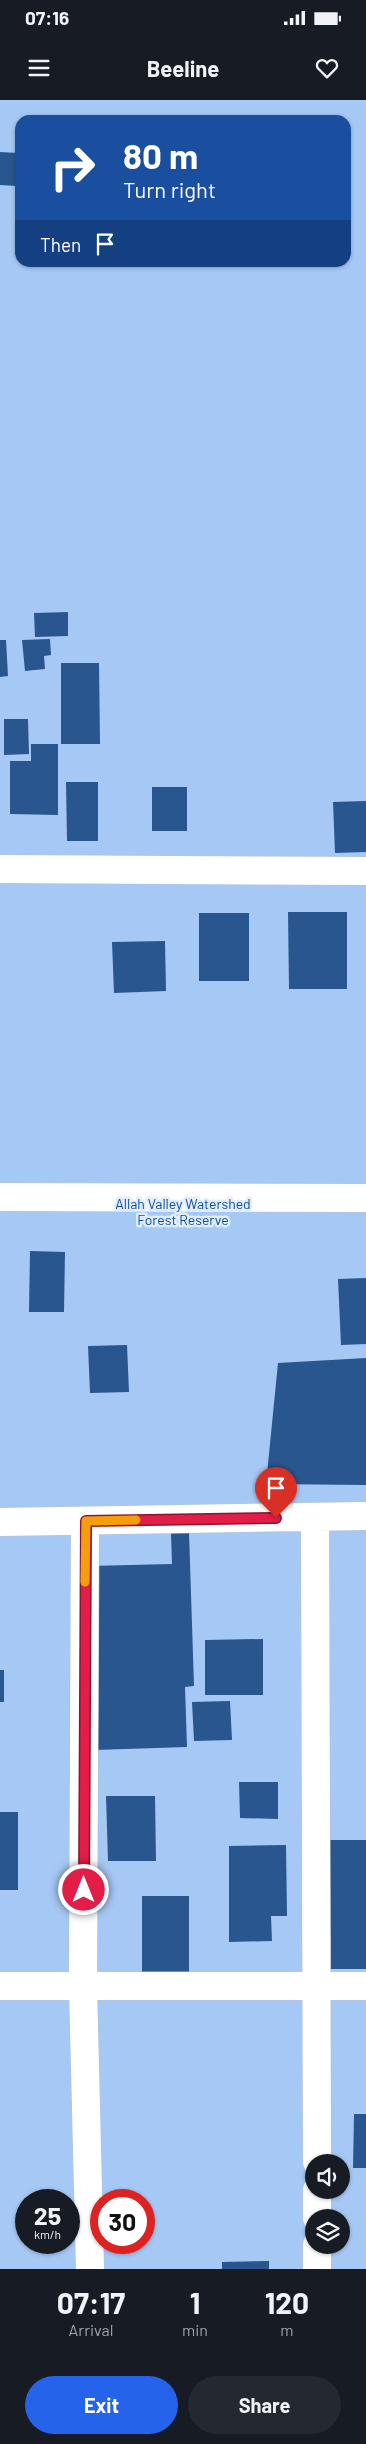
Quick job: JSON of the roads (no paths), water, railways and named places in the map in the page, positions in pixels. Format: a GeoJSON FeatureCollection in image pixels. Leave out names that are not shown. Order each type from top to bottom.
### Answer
{"type":"FeatureCollection","features":[{"type":"Feature","properties":{"kind":"street"},"geometry":{"type":"LineString","coordinates":[[0,869],[366,871]]}},
{"type":"Feature","properties":{"kind":"street"},"geometry":{"type":"LineString","coordinates":[[0,1197],[366,1198]]}},
{"type":"Feature","properties":{"kind":"street"},"geometry":{"type":"LineString","coordinates":[[0,1522],[366,1516]]}},
{"type":"Feature","properties":{"kind":"street"},"geometry":{"type":"LineString","coordinates":[[315,1517],[317,2154]]}},
{"type":"Feature","properties":{"kind":"street"},"geometry":{"type":"LineString","coordinates":[[86,1521],[83,1986],[90,2269]]}},
{"type":"Feature","properties":{"kind":"street"},"geometry":{"type":"LineString","coordinates":[[0,1986],[366,1986]]}},
{"type":"Feature","properties":{"kind":"street"},"geometry":{"type":"LineString","coordinates":[[317,2254],[317,2269]]}},
{"type":"Feature","properties":{"kind":"park label","name":"Allah Valley Watershed Forest Reserve"},"geometry":{"type":"Point","coordinates":[183,1212]}}]}
